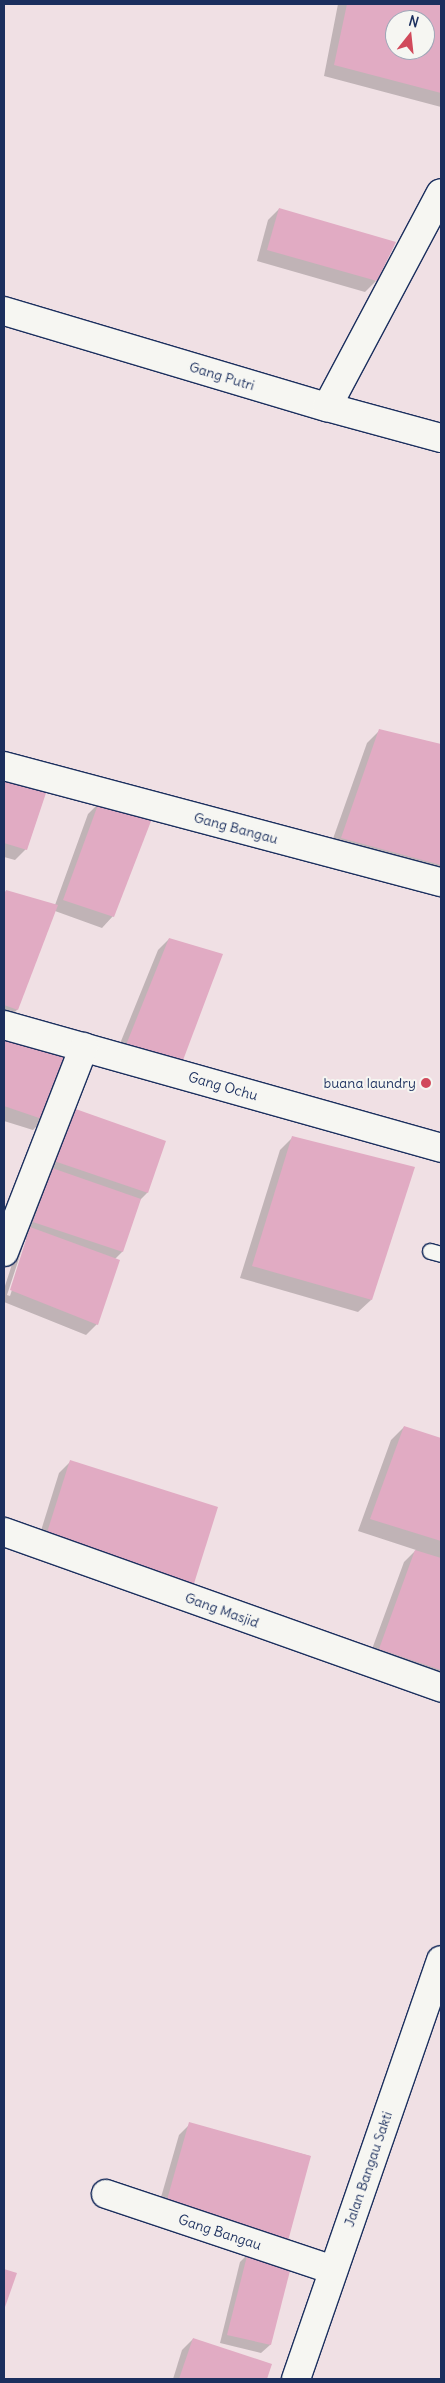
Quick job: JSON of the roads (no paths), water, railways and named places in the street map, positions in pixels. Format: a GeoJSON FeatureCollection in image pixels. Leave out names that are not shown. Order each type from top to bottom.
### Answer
{"type":"FeatureCollection","features":[{"type":"Feature","properties":{"kind":"street"},"geometry":{"type":"LineString","coordinates":[[327,407],[441,193]]}},
{"type":"Feature","properties":{"kind":"street","name":"Gang Putri"},"geometry":{"type":"LineString","coordinates":[[4,311],[327,407],[441,438]]}},
{"type":"Feature","properties":{"kind":"street","name":"Gang Bangau"},"geometry":{"type":"LineString","coordinates":[[4,766],[441,882]]}},
{"type":"Feature","properties":{"kind":"street","name":"Gang Ochu"},"geometry":{"type":"LineString","coordinates":[[4,1024],[441,1148]]}},
{"type":"Feature","properties":{"kind":"street"},"geometry":{"type":"LineString","coordinates":[[4,1252],[84,1047]]}},
{"type":"Feature","properties":{"kind":"street","name":"Gang Masjid"},"geometry":{"type":"LineString","coordinates":[[4,1532],[441,1688]]}},
{"type":"Feature","properties":{"kind":"street","name":"Jalan Bangau Sakti"},"geometry":{"type":"LineString","coordinates":[[296,2379],[441,1960]]}},
{"type":"Feature","properties":{"kind":"street","name":"Gang Bangau"},"geometry":{"type":"LineString","coordinates":[[106,2194],[333,2270]]}},
{"type":"Feature","properties":{"kind":"place","name":"buana laundry"},"geometry":{"type":"Point","coordinates":[426,1083]}}]}
